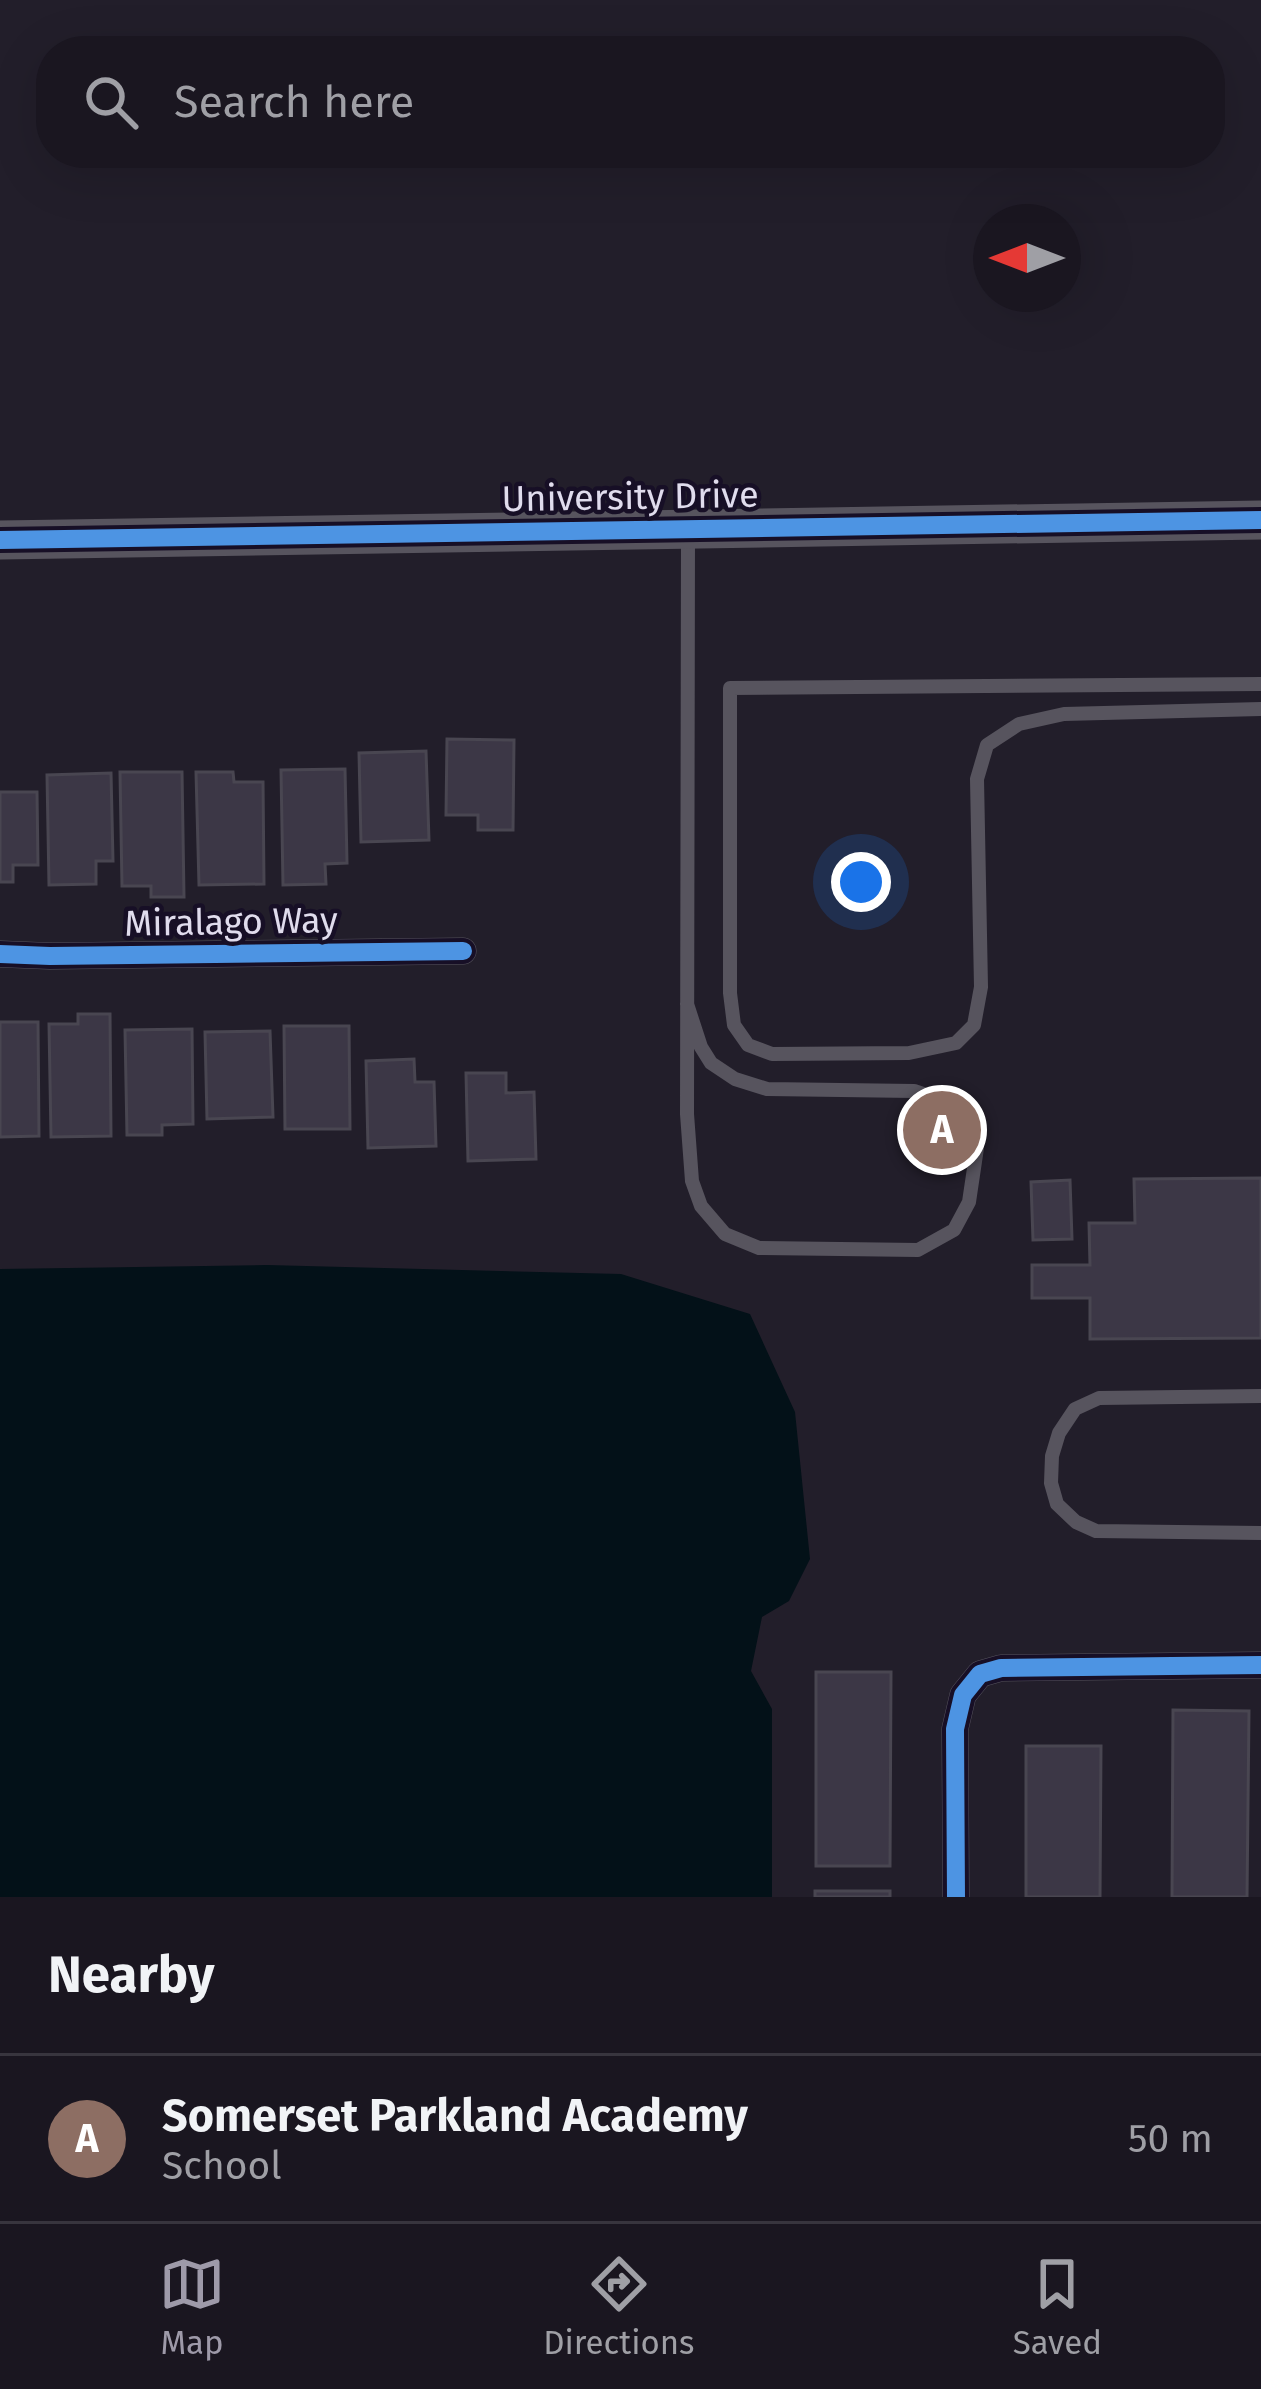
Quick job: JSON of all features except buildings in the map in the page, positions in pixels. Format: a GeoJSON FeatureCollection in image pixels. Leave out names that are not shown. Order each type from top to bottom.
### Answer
{"type":"FeatureCollection","features":[{"type":"Feature","properties":{"kind":"main road","name":"University Drive"},"geometry":{"type":"LineString","coordinates":[[0,540],[1261,520]]}},
{"type":"Feature","properties":{"kind":"street","name":"Miralago Way"},"geometry":{"type":"LineString","coordinates":[[0,954],[463,951]]}},
{"type":"Feature","properties":{"kind":"street"},"geometry":{"type":"LineString","coordinates":[[956,1897],[956,1730],[963,1695],[980,1674],[1001,1668],[1261,1665]]}},
{"type":"Feature","properties":{"kind":"lane"},"geometry":{"type":"LineString","coordinates":[[687,1004],[700,1047],[711,1063],[734,1079],[767,1089],[914,1090],[940,1100],[966,1121],[977,1148],[968,1202],[954,1230],[918,1250],[759,1248],[725,1234],[701,1206],[692,1181],[687,1114],[687,1004],[688,528]]}},
{"type":"Feature","properties":{"kind":"lane"},"geometry":{"type":"LineString","coordinates":[[1261,684],[730,688],[729,970],[734,1025],[748,1045],[772,1054],[909,1052],[956,1043],[974,1025],[981,987],[977,779],[987,746],[1019,724],[1064,714],[1261,709]]}},
{"type":"Feature","properties":{"kind":"lane"},"geometry":{"type":"LineString","coordinates":[[1261,1396],[1100,1398],[1075,1408],[1052,1456],[1051,1483],[1057,1504],[1096,1532],[1261,1533]]}},
{"type":"Feature","properties":{"kind":"shaded area"},"geometry":{"type":"Polygon","coordinates":[[[267,1265],[621,1274],[750,1314],[795,1412],[810,1559],[789,1601],[762,1617],[751,1671],[772,1709],[772,1897],[0,1897],[0,1269],[267,1265]]]}},
{"type":"Feature","properties":{"kind":"cycle path"},"geometry":{"type":"LineString","coordinates":[[0,540],[1261,520]]}},
{"type":"Feature","properties":{"kind":"cycle path"},"geometry":{"type":"LineString","coordinates":[[0,954],[463,951]]}},
{"type":"Feature","properties":{"kind":"cycle path"},"geometry":{"type":"LineString","coordinates":[[956,1897],[955,1729],[963,1695],[980,1674],[1001,1668],[1261,1665]]}},
{"type":"Feature","properties":{"kind":"place","name":"Somerset Parkland Academy"},"geometry":{"type":"Point","coordinates":[942,1130]}}]}
